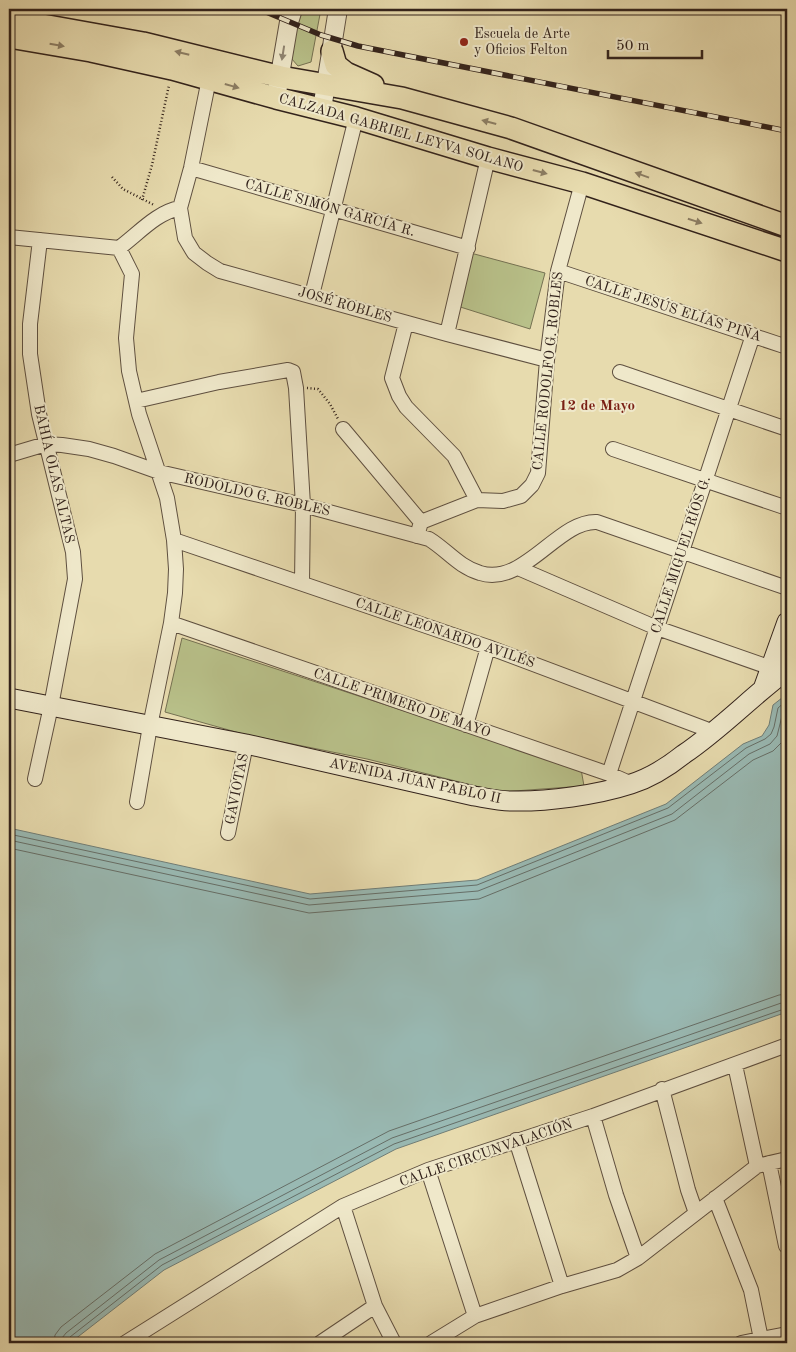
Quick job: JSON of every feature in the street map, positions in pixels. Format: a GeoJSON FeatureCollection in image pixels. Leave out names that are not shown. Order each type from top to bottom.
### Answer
{"type":"FeatureCollection","features":[{"type":"Feature","properties":{"kind":"main road","name":"CALZADA GABRIEL LEYVA SOLANO"},"geometry":{"type":"LineString","coordinates":[[9,19],[143,43],[280,77],[402,98],[511,128],[787,226]]}},
{"type":"Feature","properties":{"kind":"main road","name":"CALZADA GABRIEL LEYVA SOLANO"},"geometry":{"type":"LineString","coordinates":[[9,37],[91,51],[172,69],[356,118],[488,158],[582,183],[787,251]]}},
{"type":"Feature","properties":{"kind":"main road"},"geometry":{"type":"LineString","coordinates":[[332,51],[336,65],[346,73],[402,98]]}},
{"type":"Feature","properties":{"kind":"main road"},"geometry":{"type":"LineString","coordinates":[[780,670],[787,622]]}},
{"type":"Feature","properties":{"kind":"main road","name":"AVENIDA JUAN PABLO II"},"geometry":{"type":"LineString","coordinates":[[9,698],[246,744],[474,796],[510,801],[546,800],[578,796],[632,784],[669,764],[714,732],[763,690],[780,670]]}},
{"type":"Feature","properties":{"kind":"street"},"geometry":{"type":"LineString","coordinates":[[276,98],[292,9]]}},
{"type":"Feature","properties":{"kind":"street"},"geometry":{"type":"LineString","coordinates":[[322,109],[338,9]]}},
{"type":"Feature","properties":{"kind":"street"},"geometry":{"type":"LineString","coordinates":[[9,237],[119,248],[174,210],[191,168],[209,79]]}},
{"type":"Feature","properties":{"kind":"street"},"geometry":{"type":"LineString","coordinates":[[312,295],[356,118]]}},
{"type":"Feature","properties":{"kind":"street"},"geometry":{"type":"LineString","coordinates":[[447,334],[488,158]]}},
{"type":"Feature","properties":{"kind":"street","name":"CALLE SIMÓN GARCÍA R."},"geometry":{"type":"LineString","coordinates":[[191,168],[468,248]]}},
{"type":"Feature","properties":{"kind":"street","name":"CALLE RODOLFO G. ROBLES"},"geometry":{"type":"LineString","coordinates":[[421,522],[477,500],[503,501],[521,496],[532,485],[538,473],[547,360],[558,271],[582,183]]}},
{"type":"Feature","properties":{"kind":"street","name":"JOSÉ ROBLES"},"geometry":{"type":"LineString","coordinates":[[174,210],[185,238],[194,253],[207,264],[220,270],[406,323],[547,360]]}},
{"type":"Feature","properties":{"kind":"street","name":"BAHÍA OLAS ALTAS"},"geometry":{"type":"LineString","coordinates":[[36,779],[74,579],[73,552],[39,414],[30,354],[30,324],[40,240]]}},
{"type":"Feature","properties":{"kind":"street"},"geometry":{"type":"LineString","coordinates":[[119,248],[132,274],[126,338],[129,371],[147,442],[159,472],[166,498],[174,540],[175,593],[171,622],[137,802]]}},
{"type":"Feature","properties":{"kind":"street","name":"CALLE JESÚS ELÍAS PIÑA"},"geometry":{"type":"LineString","coordinates":[[558,271],[787,347]]}},
{"type":"Feature","properties":{"kind":"street"},"geometry":{"type":"LineString","coordinates":[[406,323],[392,378],[399,396],[406,408],[454,456],[477,500]]}},
{"type":"Feature","properties":{"kind":"street","name":"CALLE MIGUEL RÍOS G."},"geometry":{"type":"LineString","coordinates":[[609,774],[753,335]]}},
{"type":"Feature","properties":{"kind":"street"},"geometry":{"type":"LineString","coordinates":[[136,401],[219,382],[291,371],[294,375],[296,388],[302,505],[302,583]]}},
{"type":"Feature","properties":{"kind":"street"},"geometry":{"type":"LineString","coordinates":[[620,372],[787,429]]}},
{"type":"Feature","properties":{"kind":"street"},"geometry":{"type":"LineString","coordinates":[[343,429],[421,522],[417,536]]}},
{"type":"Feature","properties":{"kind":"street","name":"RODOLDO G. ROBLES"},"geometry":{"type":"LineString","coordinates":[[9,455],[46,444],[89,449],[159,472],[302,505],[429,539],[440,546],[461,565],[481,574],[496,576],[518,568]]}},
{"type":"Feature","properties":{"kind":"street"},"geometry":{"type":"LineString","coordinates":[[613,449],[787,508]]}},
{"type":"Feature","properties":{"kind":"street"},"geometry":{"type":"LineString","coordinates":[[518,568],[582,523],[597,522],[787,588]]}},
{"type":"Feature","properties":{"kind":"street","name":"CALLE LEONARDO AVILÉS"},"geometry":{"type":"LineString","coordinates":[[174,540],[488,647],[714,732]]}},
{"type":"Feature","properties":{"kind":"street"},"geometry":{"type":"LineString","coordinates":[[518,568],[657,628],[780,670]]}},
{"type":"Feature","properties":{"kind":"street","name":"CALLE PRIMERO DE MAYO"},"geometry":{"type":"LineString","coordinates":[[171,622],[609,774],[632,784]]}},
{"type":"Feature","properties":{"kind":"street"},"geometry":{"type":"LineString","coordinates":[[466,725],[488,647]]}},
{"type":"Feature","properties":{"kind":"street","name":"GAVIOTAS"},"geometry":{"type":"LineString","coordinates":[[228,833],[246,744]]}},
{"type":"Feature","properties":{"kind":"street","name":"CALLE CIRCUNVALACIÓN"},"geometry":{"type":"LineString","coordinates":[[125,1343],[343,1206],[428,1170],[593,1116],[662,1089],[735,1065],[787,1045]]}},
{"type":"Feature","properties":{"kind":"street"},"geometry":{"type":"LineString","coordinates":[[735,1065],[786,1246]]}},
{"type":"Feature","properties":{"kind":"street"},"geometry":{"type":"LineString","coordinates":[[662,1089],[688,1190],[696,1213]]}},
{"type":"Feature","properties":{"kind":"street"},"geometry":{"type":"LineString","coordinates":[[593,1116],[616,1195],[638,1258]]}},
{"type":"Feature","properties":{"kind":"street"},"geometry":{"type":"LineString","coordinates":[[516,1140],[562,1286]]}},
{"type":"Feature","properties":{"kind":"street"},"geometry":{"type":"LineString","coordinates":[[431,1343],[475,1316],[562,1286],[617,1270],[638,1258],[715,1198],[763,1165],[787,1159]]}},
{"type":"Feature","properties":{"kind":"street"},"geometry":{"type":"LineString","coordinates":[[428,1170],[475,1316]]}},
{"type":"Feature","properties":{"kind":"street"},"geometry":{"type":"LineString","coordinates":[[715,1198],[751,1290],[761,1339]]}},
{"type":"Feature","properties":{"kind":"street"},"geometry":{"type":"LineString","coordinates":[[343,1206],[375,1306],[394,1343]]}},
{"type":"Feature","properties":{"kind":"street"},"geometry":{"type":"LineString","coordinates":[[320,1343],[375,1306]]}},
{"type":"Feature","properties":{"kind":"street"},"geometry":{"type":"LineString","coordinates":[[741,1343],[787,1334]]}},
{"type":"Feature","properties":{"kind":"path"},"geometry":{"type":"LineString","coordinates":[[142,200],[152,165],[172,69]]}},
{"type":"Feature","properties":{"kind":"path"},"geometry":{"type":"LineString","coordinates":[[112,177],[124,190],[142,200],[174,210]]}},
{"type":"Feature","properties":{"kind":"path"},"geometry":{"type":"LineString","coordinates":[[296,388],[318,389],[330,404],[343,429]]}},
{"type":"Feature","properties":{"kind":"green space"},"geometry":{"type":"Polygon","coordinates":[[[300,9],[321,9],[311,62],[298,66],[291,58],[300,9]]]}},
{"type":"Feature","properties":{"kind":"green space"},"geometry":{"type":"Polygon","coordinates":[[[467,252],[545,273],[530,329],[454,305],[467,252]]]}},
{"type":"Feature","properties":{"kind":"green space"},"geometry":{"type":"Polygon","coordinates":[[[182,638],[581,769],[584,786],[500,792],[367,759],[243,734],[165,712],[182,638]]]}},
{"type":"Feature","properties":{"kind":"water"},"geometry":{"type":"Polygon","coordinates":[[[787,694],[787,1012],[396,1149],[164,1270],[70,1343],[9,1343],[9,828],[310,894],[477,880],[666,804],[743,744],[762,736],[769,725],[773,705],[787,694]]]}},
{"type":"Feature","properties":{"kind":"railway"},"geometry":{"type":"LineString","coordinates":[[259,9],[321,35],[358,46],[787,131]]}},
{"type":"Feature","properties":{"kind":"place","name":"Escuela de Arte y Oficios Felton"},"geometry":{"type":"Point","coordinates":[464,42]}},
{"type":"Feature","properties":{"kind":"district","name":"12 de Mayo"},"geometry":{"type":"Point","coordinates":[597,406]}}]}
